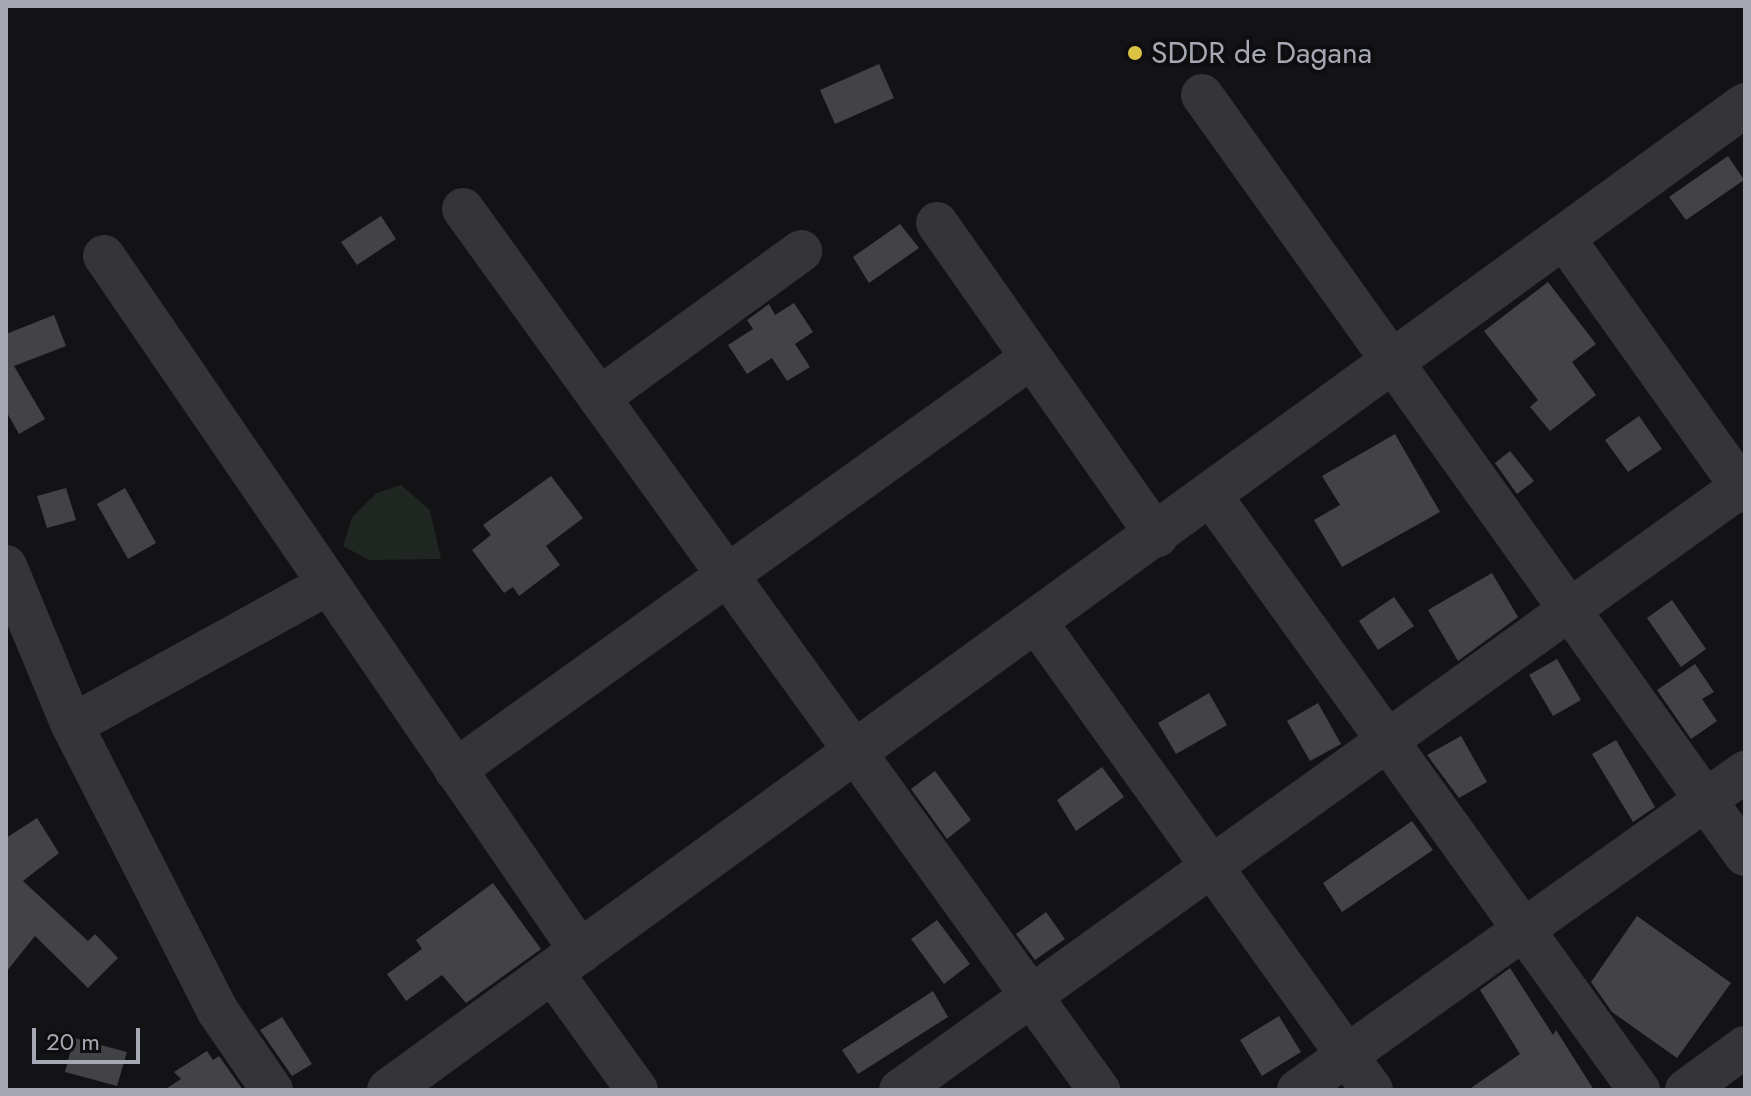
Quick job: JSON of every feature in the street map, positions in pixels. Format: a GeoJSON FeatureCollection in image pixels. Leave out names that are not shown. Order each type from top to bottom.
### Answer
{"type":"FeatureCollection","features":[{"type":"Feature","properties":{"kind":"street"},"geometry":{"type":"LineString","coordinates":[[1202,95],[1745,855]]}},
{"type":"Feature","properties":{"kind":"street"},"geometry":{"type":"LineString","coordinates":[[389,1090],[1212,497],[1563,237],[1742,113]]}},
{"type":"Feature","properties":{"kind":"street"},"geometry":{"type":"LineString","coordinates":[[463,209],[1099,1090]]}},
{"type":"Feature","properties":{"kind":"street"},"geometry":{"type":"LineString","coordinates":[[937,223],[1157,536]]}},
{"type":"Feature","properties":{"kind":"street"},"geometry":{"type":"LineString","coordinates":[[900,1090],[1744,488],[1563,237]]}},
{"type":"Feature","properties":{"kind":"street"},"geometry":{"type":"LineString","coordinates":[[599,398],[801,251]]}},
{"type":"Feature","properties":{"kind":"street"},"geometry":{"type":"LineString","coordinates":[[104,256],[455,770],[637,1090]]}},
{"type":"Feature","properties":{"kind":"street"},"geometry":{"type":"LineString","coordinates":[[455,770],[1031,358]]}},
{"type":"Feature","properties":{"kind":"street"},"geometry":{"type":"LineString","coordinates":[[1212,497],[1639,1090]]}},
{"type":"Feature","properties":{"kind":"street"},"geometry":{"type":"LineString","coordinates":[[6,566],[72,725],[217,1010],[272,1090]]}},
{"type":"Feature","properties":{"kind":"street"},"geometry":{"type":"LineString","coordinates":[[72,725],[328,584]]}},
{"type":"Feature","properties":{"kind":"street"},"geometry":{"type":"LineString","coordinates":[[1037,623],[1372,1090]]}},
{"type":"Feature","properties":{"kind":"street"},"geometry":{"type":"LineString","coordinates":[[1298,1090],[1745,772]]}},
{"type":"Feature","properties":{"kind":"street"},"geometry":{"type":"LineString","coordinates":[[1686,1090],[1745,1047]]}},
{"type":"Feature","properties":{"kind":"shaded area"},"geometry":{"type":"Polygon","coordinates":[[[401,485],[430,510],[441,559],[369,560],[343,546],[352,517],[377,493],[401,485]]]}},
{"type":"Feature","properties":{"kind":"building"},"geometry":{"type":"Polygon","coordinates":[[[879,64],[894,98],[835,124],[820,90],[879,64]]]}},
{"type":"Feature","properties":{"kind":"building"},"geometry":{"type":"Polygon","coordinates":[[[1728,156],[1744,180],[1686,220],[1669,197],[1728,156]]]}},
{"type":"Feature","properties":{"kind":"building"},"geometry":{"type":"Polygon","coordinates":[[[381,216],[396,239],[357,265],[341,242],[381,216]]]}},
{"type":"Feature","properties":{"kind":"building"},"geometry":{"type":"Polygon","coordinates":[[[900,224],[919,248],[869,283],[853,257],[900,224]]]}},
{"type":"Feature","properties":{"kind":"building"},"geometry":{"type":"Polygon","coordinates":[[[1548,282],[1596,344],[1572,362],[1596,395],[1550,431],[1530,407],[1538,400],[1484,331],[1548,282]]]}},
{"type":"Feature","properties":{"kind":"building"},"geometry":{"type":"Polygon","coordinates":[[[794,303],[813,332],[795,344],[810,367],[787,381],[772,358],[747,374],[728,345],[753,329],[747,320],[769,304],[775,315],[794,303]]]}},
{"type":"Feature","properties":{"kind":"building"},"geometry":{"type":"Polygon","coordinates":[[[54,315],[66,346],[14,366],[45,419],[19,434],[6,411],[6,334],[54,315]]]}},
{"type":"Feature","properties":{"kind":"building"},"geometry":{"type":"Polygon","coordinates":[[[1639,416],[1662,449],[1628,472],[1605,440],[1639,416]]]}},
{"type":"Feature","properties":{"kind":"building"},"geometry":{"type":"Polygon","coordinates":[[[1395,434],[1440,512],[1342,567],[1314,520],[1340,505],[1322,476],[1395,434]]]}},
{"type":"Feature","properties":{"kind":"building"},"geometry":{"type":"Polygon","coordinates":[[[1510,451],[1534,481],[1517,494],[1495,463],[1510,451]]]}},
{"type":"Feature","properties":{"kind":"building"},"geometry":{"type":"Polygon","coordinates":[[[551,476],[583,518],[546,546],[560,565],[519,596],[513,587],[504,593],[472,550],[491,535],[483,525],[551,476]]]}},
{"type":"Feature","properties":{"kind":"building"},"geometry":{"type":"Polygon","coordinates":[[[66,488],[76,520],[47,528],[37,496],[66,488]]]}},
{"type":"Feature","properties":{"kind":"building"},"geometry":{"type":"Polygon","coordinates":[[[125,488],[156,543],[128,559],[97,504],[125,488]]]}},
{"type":"Feature","properties":{"kind":"building"},"geometry":{"type":"Polygon","coordinates":[[[1492,573],[1518,617],[1458,661],[1428,610],[1492,573]]]}},
{"type":"Feature","properties":{"kind":"building"},"geometry":{"type":"Polygon","coordinates":[[[1394,597],[1414,626],[1378,650],[1359,621],[1394,597]]]}},
{"type":"Feature","properties":{"kind":"building"},"geometry":{"type":"Polygon","coordinates":[[[1672,600],[1706,649],[1681,667],[1647,618],[1672,600]]]}},
{"type":"Feature","properties":{"kind":"building"},"geometry":{"type":"Polygon","coordinates":[[[1557,659],[1581,700],[1553,716],[1529,675],[1557,659]]]}},
{"type":"Feature","properties":{"kind":"building"},"geometry":{"type":"Polygon","coordinates":[[[1695,664],[1714,692],[1702,699],[1717,721],[1691,739],[1657,690],[1695,664]]]}},
{"type":"Feature","properties":{"kind":"building"},"geometry":{"type":"Polygon","coordinates":[[[1209,693],[1227,725],[1176,754],[1158,723],[1209,693]]]}},
{"type":"Feature","properties":{"kind":"building"},"geometry":{"type":"Polygon","coordinates":[[[1318,703],[1341,744],[1310,761],[1287,721],[1318,703]]]}},
{"type":"Feature","properties":{"kind":"building"},"geometry":{"type":"Polygon","coordinates":[[[1461,736],[1487,782],[1459,798],[1427,755],[1461,736]]]}},
{"type":"Feature","properties":{"kind":"building"},"geometry":{"type":"Polygon","coordinates":[[[1616,740],[1655,807],[1633,822],[1592,754],[1616,740]]]}},
{"type":"Feature","properties":{"kind":"building"},"geometry":{"type":"Polygon","coordinates":[[[1102,767],[1124,797],[1076,831],[1057,800],[1102,767]]]}},
{"type":"Feature","properties":{"kind":"building"},"geometry":{"type":"Polygon","coordinates":[[[935,771],[971,820],[947,839],[911,789],[935,771]]]}},
{"type":"Feature","properties":{"kind":"building"},"geometry":{"type":"Polygon","coordinates":[[[37,818],[59,853],[23,881],[88,941],[95,934],[118,958],[88,988],[35,936],[6,972],[6,838],[37,818]]]}},
{"type":"Feature","properties":{"kind":"building"},"geometry":{"type":"Polygon","coordinates":[[[1412,821],[1433,850],[1342,912],[1323,883],[1412,821]]]}},
{"type":"Feature","properties":{"kind":"building"},"geometry":{"type":"Polygon","coordinates":[[[493,883],[541,949],[466,1003],[442,975],[406,1001],[387,974],[422,949],[416,940],[493,883]]]}},
{"type":"Feature","properties":{"kind":"building"},"geometry":{"type":"Polygon","coordinates":[[[1046,912],[1065,939],[1035,960],[1016,934],[1046,912]]]}},
{"type":"Feature","properties":{"kind":"building"},"geometry":{"type":"Polygon","coordinates":[[[1637,916],[1731,983],[1677,1058],[1612,1012],[1591,982],[1637,916]]]}},
{"type":"Feature","properties":{"kind":"building"},"geometry":{"type":"Polygon","coordinates":[[[937,920],[970,964],[944,984],[911,939],[937,920]]]}},
{"type":"Feature","properties":{"kind":"building"},"geometry":{"type":"Polygon","coordinates":[[[1510,968],[1553,1035],[1556,1030],[1594,1090],[1468,1090],[1520,1054],[1480,990],[1510,968]]]}},
{"type":"Feature","properties":{"kind":"building"},"geometry":{"type":"Polygon","coordinates":[[[933,991],[948,1017],[858,1074],[842,1050],[933,991]]]}},
{"type":"Feature","properties":{"kind":"building"},"geometry":{"type":"Polygon","coordinates":[[[1279,1016],[1301,1052],[1262,1076],[1240,1040],[1279,1016]]]}},
{"type":"Feature","properties":{"kind":"building"},"geometry":{"type":"Polygon","coordinates":[[[282,1017],[312,1064],[292,1076],[260,1030],[282,1017]]]}},
{"type":"Feature","properties":{"kind":"building"},"geometry":{"type":"Polygon","coordinates":[[[74,1038],[127,1052],[117,1086],[65,1072],[74,1038]]]}},
{"type":"Feature","properties":{"kind":"building"},"geometry":{"type":"Polygon","coordinates":[[[207,1051],[213,1060],[219,1056],[243,1090],[164,1090],[181,1079],[174,1072],[207,1051]]]}},
{"type":"Feature","properties":{"kind":"place","name":"SDDR de Dagana"},"geometry":{"type":"Point","coordinates":[1135,53]}}]}
